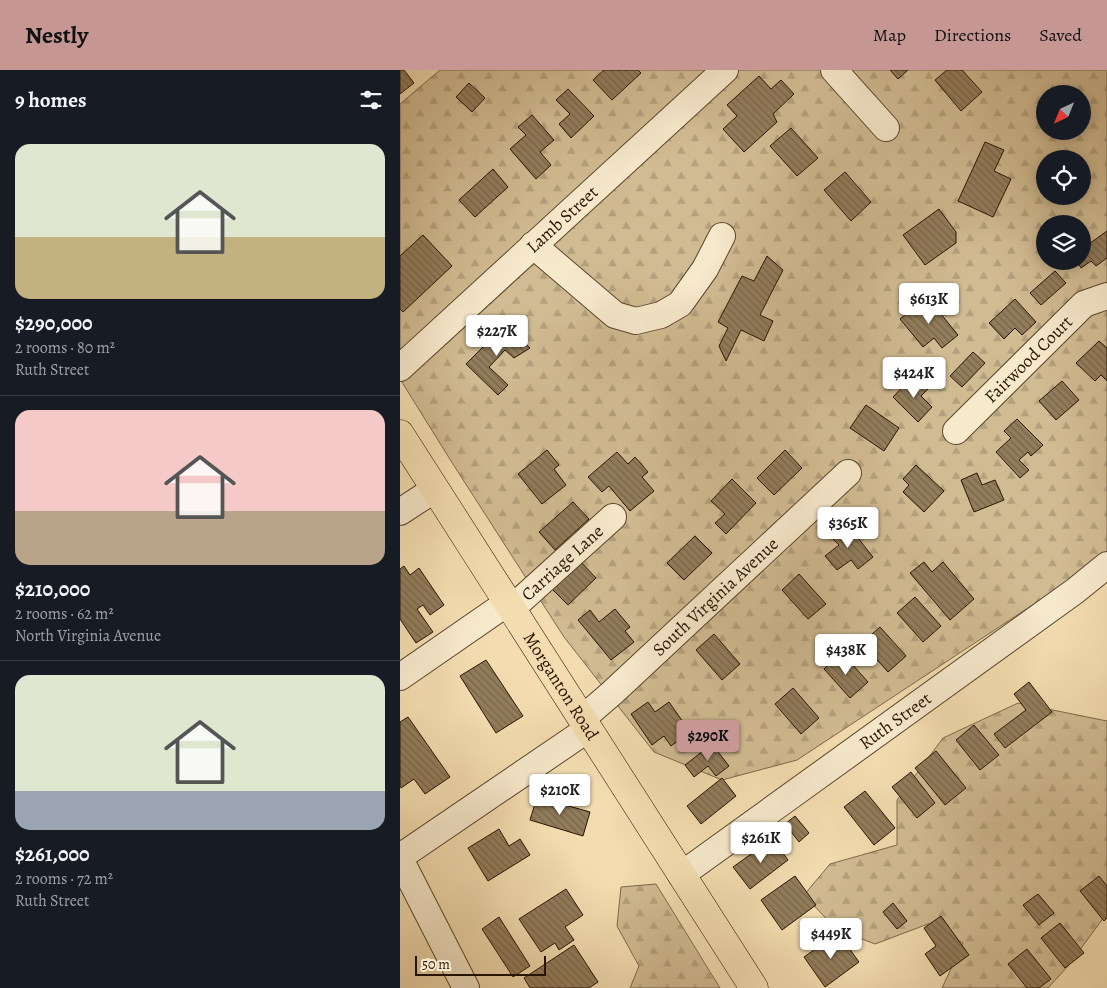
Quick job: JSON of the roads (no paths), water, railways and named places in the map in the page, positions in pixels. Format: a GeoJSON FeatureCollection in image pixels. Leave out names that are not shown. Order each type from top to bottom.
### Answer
{"type":"FeatureCollection","features":[{"type":"Feature","properties":{"kind":"main road","name":"Morganton Road"},"geometry":{"type":"LineString","coordinates":[[400,434],[754,988]]}},
{"type":"Feature","properties":{"kind":"street","name":"Lamb Street"},"geometry":{"type":"LineString","coordinates":[[400,368],[724,70]]}},
{"type":"Feature","properties":{"kind":"street"},"geometry":{"type":"LineString","coordinates":[[834,70],[886,128]]}},
{"type":"Feature","properties":{"kind":"street"},"geometry":{"type":"LineString","coordinates":[[534,246],[615,315],[636,321],[661,315],[680,304],[705,268],[722,236]]}},
{"type":"Feature","properties":{"kind":"street","name":"Fairwood Court"},"geometry":{"type":"LineString","coordinates":[[956,431],[1084,304],[1107,296]]}},
{"type":"Feature","properties":{"kind":"street","name":"South Virginia Avenue"},"geometry":{"type":"LineString","coordinates":[[400,858],[585,724],[619,686],[848,473]]}},
{"type":"Feature","properties":{"kind":"street"},"geometry":{"type":"LineString","coordinates":[[400,512],[434,489]]}},
{"type":"Feature","properties":{"kind":"street","name":"Carriage Lane"},"geometry":{"type":"LineString","coordinates":[[400,677],[509,606],[613,517]]}},
{"type":"Feature","properties":{"kind":"street","name":"Ruth Street"},"geometry":{"type":"LineString","coordinates":[[681,875],[1107,565]]}},
{"type":"Feature","properties":{"kind":"street"},"geometry":{"type":"LineString","coordinates":[[400,858],[466,988]]}}]}
